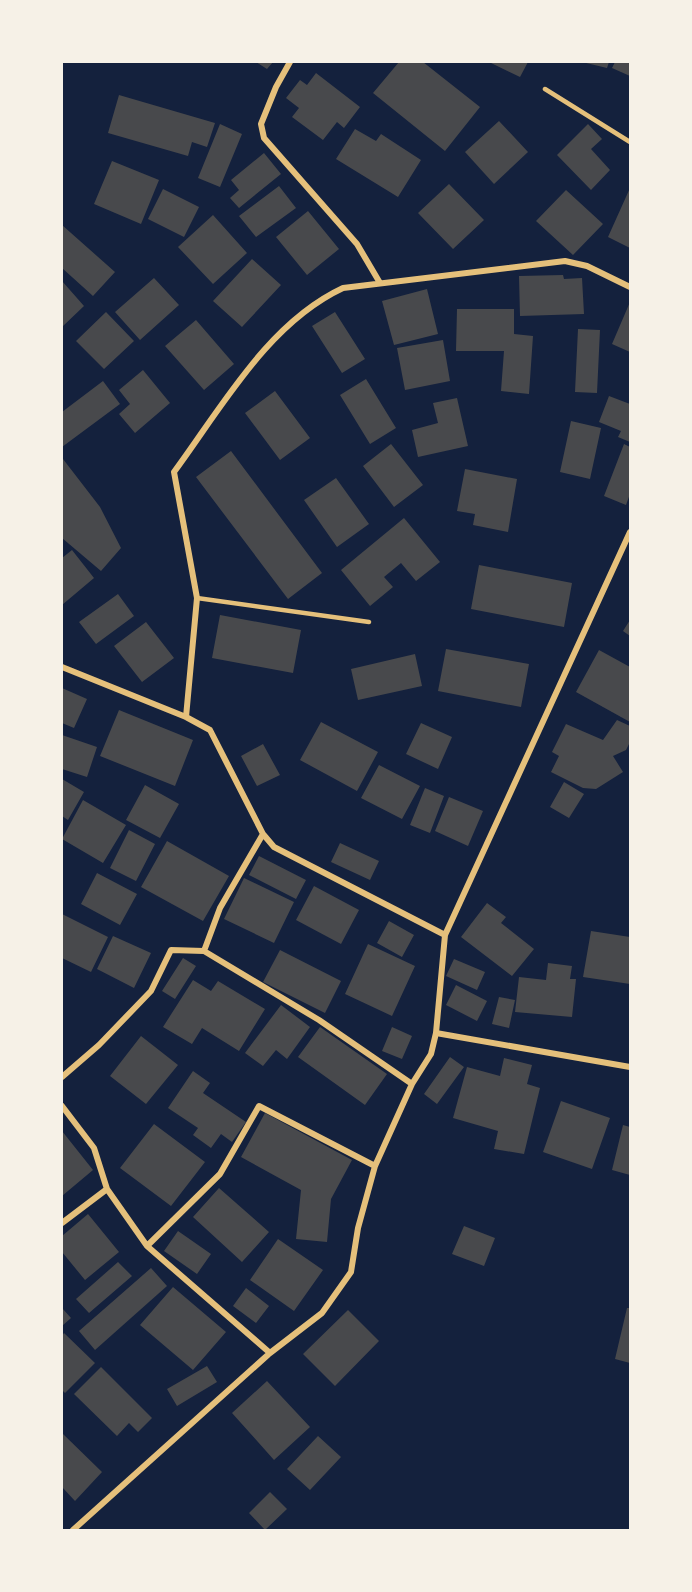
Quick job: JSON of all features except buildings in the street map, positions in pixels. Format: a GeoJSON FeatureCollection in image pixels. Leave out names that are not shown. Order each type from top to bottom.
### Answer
{"type":"FeatureCollection","features":[{"type":"Feature","properties":{"kind":"street"},"geometry":{"type":"LineString","coordinates":[[290,62],[276,87],[261,124],[264,138],[357,244],[380,284]]}},
{"type":"Feature","properties":{"kind":"street"},"geometry":{"type":"LineString","coordinates":[[186,717],[197,598],[174,472],[274,336],[322,298],[343,288],[565,261],[587,266],[630,287]]}},
{"type":"Feature","properties":{"kind":"street"},"geometry":{"type":"LineString","coordinates":[[73,1530],[270,1353],[322,1313],[351,1272],[358,1228],[375,1166],[412,1084],[431,1054],[436,1033],[445,934],[630,532]]}},
{"type":"Feature","properties":{"kind":"street"},"geometry":{"type":"LineString","coordinates":[[62,667],[186,717],[210,730],[263,834],[274,847],[445,934]]}},
{"type":"Feature","properties":{"kind":"street"},"geometry":{"type":"LineString","coordinates":[[204,951],[220,909],[263,834]]}},
{"type":"Feature","properties":{"kind":"street"},"geometry":{"type":"LineString","coordinates":[[62,1077],[99,1044],[151,991],[171,950],[204,951],[319,1020],[412,1084]]}},
{"type":"Feature","properties":{"kind":"street"},"geometry":{"type":"LineString","coordinates":[[436,1033],[630,1067]]}},
{"type":"Feature","properties":{"kind":"street"},"geometry":{"type":"LineString","coordinates":[[62,1106],[94,1148],[107,1190],[147,1246],[270,1353]]}},
{"type":"Feature","properties":{"kind":"street"},"geometry":{"type":"LineString","coordinates":[[147,1246],[220,1174],[259,1106],[375,1166]]}},
{"type":"Feature","properties":{"kind":"street"},"geometry":{"type":"LineString","coordinates":[[62,1222],[107,1190]]}},
{"type":"Feature","properties":{"kind":"lane"},"geometry":{"type":"LineString","coordinates":[[545,89],[630,142]]}},
{"type":"Feature","properties":{"kind":"lane"},"geometry":{"type":"LineString","coordinates":[[197,598],[369,622]]}}]}
